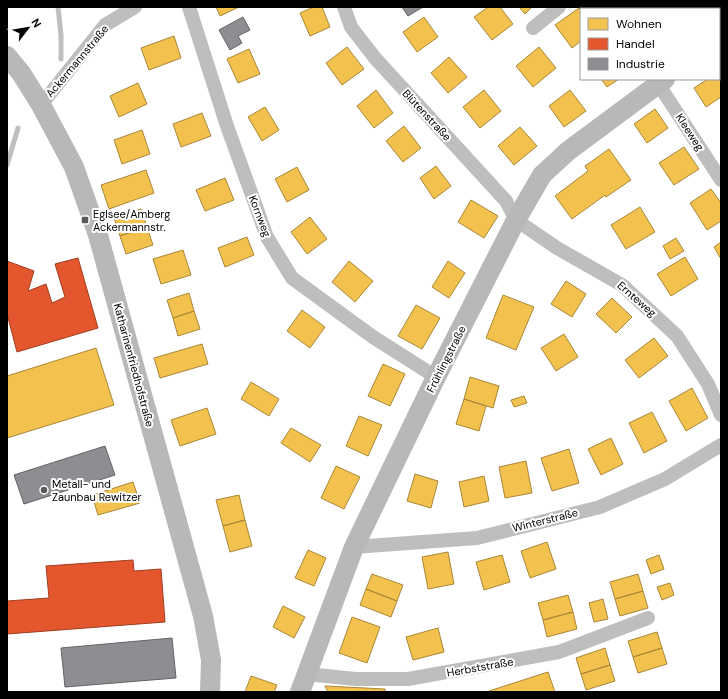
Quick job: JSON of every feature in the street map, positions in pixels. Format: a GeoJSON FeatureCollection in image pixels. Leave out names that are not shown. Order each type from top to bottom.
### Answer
{"type":"FeatureCollection","features":[{"type":"Feature","properties":{"kind":"street","name":"Ackermannstraße"},"geometry":{"type":"LineString","coordinates":[[41,105],[105,25],[135,7]]}},
{"type":"Feature","properties":{"kind":"street","name":"Kornweg"},"geometry":{"type":"LineString","coordinates":[[189,7],[227,126],[267,237],[292,278],[373,337],[436,377]]}},
{"type":"Feature","properties":{"kind":"street","name":"Blütenstraße"},"geometry":{"type":"LineString","coordinates":[[344,7],[351,27],[375,58],[506,201],[516,220]]}},
{"type":"Feature","properties":{"kind":"street"},"geometry":{"type":"LineString","coordinates":[[533,28],[559,7]]}},
{"type":"Feature","properties":{"kind":"street","name":"Katharinenfriedhofstraße"},"geometry":{"type":"LineString","coordinates":[[7,56],[21,73],[41,105],[74,167],[98,235],[203,616],[211,660],[210,692]]}},
{"type":"Feature","properties":{"kind":"street","name":"Frühlingstraße"},"geometry":{"type":"LineString","coordinates":[[303,683],[354,547],[436,377],[516,220],[542,175],[568,151],[659,81]]}},
{"type":"Feature","properties":{"kind":"street","name":"Kleeweg"},"geometry":{"type":"LineString","coordinates":[[659,81],[720,177]]}},
{"type":"Feature","properties":{"kind":"street","name":"Ernteweg"},"geometry":{"type":"LineString","coordinates":[[516,220],[558,248],[622,285],[677,336],[708,384],[721,414]]}},
{"type":"Feature","properties":{"kind":"street","name":"Winterstraße"},"geometry":{"type":"LineString","coordinates":[[354,547],[477,538],[600,506],[665,479],[721,445]]}},
{"type":"Feature","properties":{"kind":"street","name":"Herbststraße"},"geometry":{"type":"LineString","coordinates":[[303,683],[356,679],[408,679],[559,652],[648,618]]}},
{"type":"Feature","properties":{"kind":"building: Wohnen"},"geometry":{"type":"Polygon","coordinates":[[[216,7],[239,7],[220,16],[216,7]]]}},
{"type":"Feature","properties":{"kind":"building: Wohnen"},"geometry":{"type":"Polygon","coordinates":[[[314,7],[322,7],[330,27],[310,36],[300,13],[314,7]]]}},
{"type":"Feature","properties":{"kind":"building: Wohnen"},"geometry":{"type":"Polygon","coordinates":[[[488,7],[500,7],[513,24],[492,40],[474,17],[488,7]]]}},
{"type":"Feature","properties":{"kind":"building: Wohnen"},"geometry":{"type":"Polygon","coordinates":[[[519,7],[532,7],[525,14],[519,7]]]}},
{"type":"Feature","properties":{"kind":"building: Wohnen"},"geometry":{"type":"Polygon","coordinates":[[[579,8],[580,42],[572,48],[555,25],[579,8]]]}},
{"type":"Feature","properties":{"kind":"building: Wohnen"},"geometry":{"type":"Polygon","coordinates":[[[424,17],[438,37],[417,52],[403,32],[424,17]]]}},
{"type":"Feature","properties":{"kind":"building: Wohnen"},"geometry":{"type":"Polygon","coordinates":[[[174,36],[181,58],[149,70],[141,48],[174,36]]]}},
{"type":"Feature","properties":{"kind":"building: Wohnen"},"geometry":{"type":"Polygon","coordinates":[[[347,47],[364,69],[342,85],[326,63],[347,47]]]}},
{"type":"Feature","properties":{"kind":"building: Wohnen"},"geometry":{"type":"Polygon","coordinates":[[[539,47],[556,68],[533,87],[516,66],[539,47]]]}},
{"type":"Feature","properties":{"kind":"building: Wohnen"},"geometry":{"type":"Polygon","coordinates":[[[249,49],[260,74],[238,83],[227,59],[249,49]]]}},
{"type":"Feature","properties":{"kind":"building: Wohnen"},"geometry":{"type":"Polygon","coordinates":[[[449,57],[467,77],[448,93],[431,73],[449,57]]]}},
{"type":"Feature","properties":{"kind":"building: Wohnen"},"geometry":{"type":"Polygon","coordinates":[[[720,74],[721,76],[721,97],[706,107],[694,88],[706,80],[720,80],[720,74]]]}},
{"type":"Feature","properties":{"kind":"building: Wohnen"},"geometry":{"type":"Polygon","coordinates":[[[602,80],[618,80],[607,87],[602,80]]]}},
{"type":"Feature","properties":{"kind":"building: Wohnen"},"geometry":{"type":"Polygon","coordinates":[[[138,83],[147,104],[119,117],[110,96],[138,83]]]}},
{"type":"Feature","properties":{"kind":"building: Wohnen"},"geometry":{"type":"Polygon","coordinates":[[[376,90],[393,113],[374,128],[357,106],[376,90]]]}},
{"type":"Feature","properties":{"kind":"building: Wohnen"},"geometry":{"type":"Polygon","coordinates":[[[484,90],[501,111],[480,128],[463,107],[484,90]]]}},
{"type":"Feature","properties":{"kind":"building: Wohnen"},"geometry":{"type":"Polygon","coordinates":[[[570,90],[586,111],[564,127],[549,106],[570,90]]]}},
{"type":"Feature","properties":{"kind":"building: Wohnen"},"geometry":{"type":"Polygon","coordinates":[[[265,107],[279,130],[262,141],[248,117],[265,107]]]}},
{"type":"Feature","properties":{"kind":"building: Wohnen"},"geometry":{"type":"Polygon","coordinates":[[[655,109],[668,128],[647,143],[634,124],[655,109]]]}},
{"type":"Feature","properties":{"kind":"building: Wohnen"},"geometry":{"type":"Polygon","coordinates":[[[202,113],[211,136],[181,147],[173,124],[202,113]]]}},
{"type":"Feature","properties":{"kind":"building: Wohnen"},"geometry":{"type":"Polygon","coordinates":[[[404,126],[421,148],[403,162],[386,141],[404,126]]]}},
{"type":"Feature","properties":{"kind":"building: Wohnen"},"geometry":{"type":"Polygon","coordinates":[[[520,127],[537,146],[514,165],[498,146],[520,127]]]}},
{"type":"Feature","properties":{"kind":"building: Wohnen"},"geometry":{"type":"Polygon","coordinates":[[[142,130],[150,154],[122,164],[114,140],[142,130]]]}},
{"type":"Feature","properties":{"kind":"building: Wohnen"},"geometry":{"type":"Polygon","coordinates":[[[684,147],[699,169],[674,185],[659,163],[684,147]]]}},
{"type":"Feature","properties":{"kind":"building: Wohnen"},"geometry":{"type":"Polygon","coordinates":[[[609,149],[631,180],[606,197],[605,195],[572,219],[555,196],[588,171],[585,166],[609,149]]]}},
{"type":"Feature","properties":{"kind":"building: Wohnen"},"geometry":{"type":"Polygon","coordinates":[[[436,166],[451,186],[434,199],[420,178],[436,166]]]}},
{"type":"Feature","properties":{"kind":"building: Wohnen"},"geometry":{"type":"Polygon","coordinates":[[[297,167],[309,190],[287,202],[275,179],[297,167]]]}},
{"type":"Feature","properties":{"kind":"building: Wohnen"},"geometry":{"type":"Polygon","coordinates":[[[146,170],[154,193],[109,209],[101,185],[146,170]]]}},
{"type":"Feature","properties":{"kind":"building: Wohnen"},"geometry":{"type":"Polygon","coordinates":[[[225,178],[234,200],[205,211],[196,190],[225,178]]]}},
{"type":"Feature","properties":{"kind":"building: Wohnen"},"geometry":{"type":"Polygon","coordinates":[[[711,189],[721,203],[721,221],[707,230],[690,203],[711,189]]]}},
{"type":"Feature","properties":{"kind":"building: Wohnen"},"geometry":{"type":"Polygon","coordinates":[[[471,200],[498,216],[484,238],[458,222],[471,200]]]}},
{"type":"Feature","properties":{"kind":"building: Wohnen"},"geometry":{"type":"Polygon","coordinates":[[[640,207],[655,232],[626,249],[611,225],[640,207]]]}},
{"type":"Feature","properties":{"kind":"building: Wohnen"},"geometry":{"type":"Polygon","coordinates":[[[141,209],[147,227],[120,236],[114,218],[141,209]]]}},
{"type":"Feature","properties":{"kind":"building: Wohnen"},"geometry":{"type":"Polygon","coordinates":[[[310,217],[327,239],[307,254],[291,232],[310,217]]]}},
{"type":"Feature","properties":{"kind":"building: Wohnen"},"geometry":{"type":"Polygon","coordinates":[[[147,227],[153,245],[126,254],[120,236],[147,227]]]}},
{"type":"Feature","properties":{"kind":"building: Wohnen"},"geometry":{"type":"Polygon","coordinates":[[[247,237],[254,255],[225,267],[218,248],[247,237]]]}},
{"type":"Feature","properties":{"kind":"building: Wohnen"},"geometry":{"type":"Polygon","coordinates":[[[676,238],[684,251],[670,259],[663,246],[676,238]]]}},
{"type":"Feature","properties":{"kind":"building: Wohnen"},"geometry":{"type":"Polygon","coordinates":[[[721,242],[721,259],[714,247],[721,242]]]}},
{"type":"Feature","properties":{"kind":"building: Wohnen"},"geometry":{"type":"Polygon","coordinates":[[[183,250],[191,275],[161,284],[153,259],[183,250]]]}},
{"type":"Feature","properties":{"kind":"building: Wohnen"},"geometry":{"type":"Polygon","coordinates":[[[685,257],[698,279],[671,296],[657,274],[685,257]]]}},
{"type":"Feature","properties":{"kind":"building: Wohnen"},"geometry":{"type":"Polygon","coordinates":[[[349,261],[373,281],[355,302],[332,282],[349,261]]]}},
{"type":"Feature","properties":{"kind":"building: Wohnen"},"geometry":{"type":"Polygon","coordinates":[[[448,261],[465,273],[449,298],[432,287],[448,261]]]}},
{"type":"Feature","properties":{"kind":"building: Wohnen"},"geometry":{"type":"Polygon","coordinates":[[[566,281],[586,294],[572,317],[551,304],[566,281]]]}},
{"type":"Feature","properties":{"kind":"building: Wohnen"},"geometry":{"type":"Polygon","coordinates":[[[189,293],[194,311],[173,318],[167,300],[189,293]]]}},
{"type":"Feature","properties":{"kind":"building: Wohnen"},"geometry":{"type":"Polygon","coordinates":[[[503,295],[534,307],[516,350],[486,338],[503,295]]]}},
{"type":"Feature","properties":{"kind":"building: Wohnen"},"geometry":{"type":"Polygon","coordinates":[[[612,298],[632,317],[616,333],[596,314],[612,298]]]}},
{"type":"Feature","properties":{"kind":"building: Wohnen"},"geometry":{"type":"Polygon","coordinates":[[[416,305],[440,318],[422,349],[398,336],[416,305]]]}},
{"type":"Feature","properties":{"kind":"building: Wohnen"},"geometry":{"type":"Polygon","coordinates":[[[302,310],[325,327],[310,348],[287,331],[302,310]]]}},
{"type":"Feature","properties":{"kind":"building: Wohnen"},"geometry":{"type":"Polygon","coordinates":[[[194,311],[200,329],[178,336],[173,318],[194,311]]]}},
{"type":"Feature","properties":{"kind":"building: Wohnen"},"geometry":{"type":"Polygon","coordinates":[[[564,334],[578,357],[556,371],[541,348],[564,334]]]}},
{"type":"Feature","properties":{"kind":"building: Wohnen"},"geometry":{"type":"Polygon","coordinates":[[[654,338],[668,356],[639,378],[625,360],[654,338]]]}},
{"type":"Feature","properties":{"kind":"building: Wohnen"},"geometry":{"type":"Polygon","coordinates":[[[202,344],[208,364],[160,378],[154,358],[202,344]]]}},
{"type":"Feature","properties":{"kind":"building: Wohnen"},"geometry":{"type":"Polygon","coordinates":[[[96,348],[114,405],[7,438],[7,376],[96,348]]]}},
{"type":"Feature","properties":{"kind":"building: Wohnen"},"geometry":{"type":"Polygon","coordinates":[[[383,364],[405,374],[390,406],[368,396],[383,364]]]}},
{"type":"Feature","properties":{"kind":"building: Wohnen"},"geometry":{"type":"Polygon","coordinates":[[[470,377],[499,386],[493,408],[464,399],[470,377]]]}},
{"type":"Feature","properties":{"kind":"building: Wohnen"},"geometry":{"type":"Polygon","coordinates":[[[251,382],[279,399],[269,416],[241,399],[251,382]]]}},
{"type":"Feature","properties":{"kind":"building: Wohnen"},"geometry":{"type":"Polygon","coordinates":[[[692,388],[708,418],[686,431],[669,401],[692,388]]]}},
{"type":"Feature","properties":{"kind":"building: Wohnen"},"geometry":{"type":"Polygon","coordinates":[[[524,396],[527,403],[514,407],[511,400],[524,396]]]}},
{"type":"Feature","properties":{"kind":"building: Wohnen"},"geometry":{"type":"Polygon","coordinates":[[[464,399],[486,406],[479,431],[456,424],[464,399]]]}},
{"type":"Feature","properties":{"kind":"building: Wohnen"},"geometry":{"type":"Polygon","coordinates":[[[207,408],[216,434],[180,446],[171,420],[207,408]]]}},
{"type":"Feature","properties":{"kind":"building: Wohnen"},"geometry":{"type":"Polygon","coordinates":[[[652,412],[667,441],[644,453],[629,423],[652,412]]]}},
{"type":"Feature","properties":{"kind":"building: Wohnen"},"geometry":{"type":"Polygon","coordinates":[[[359,416],[382,425],[368,456],[346,446],[359,416]]]}},
{"type":"Feature","properties":{"kind":"building: Wohnen"},"geometry":{"type":"Polygon","coordinates":[[[291,428],[321,445],[310,462],[281,443],[291,428]]]}},
{"type":"Feature","properties":{"kind":"building: Wohnen"},"geometry":{"type":"Polygon","coordinates":[[[611,438],[623,464],[601,475],[588,449],[611,438]]]}},
{"type":"Feature","properties":{"kind":"building: Wohnen"},"geometry":{"type":"Polygon","coordinates":[[[569,449],[579,483],[552,491],[541,458],[569,449]]]}},
{"type":"Feature","properties":{"kind":"building: Wohnen"},"geometry":{"type":"Polygon","coordinates":[[[526,461],[532,493],[505,498],[499,467],[526,461]]]}},
{"type":"Feature","properties":{"kind":"building: Wohnen"},"geometry":{"type":"Polygon","coordinates":[[[336,466],[360,477],[344,509],[321,498],[336,466]]]}},
{"type":"Feature","properties":{"kind":"building: Wohnen"},"geometry":{"type":"Polygon","coordinates":[[[415,474],[438,481],[431,508],[407,501],[415,474]]]}},
{"type":"Feature","properties":{"kind":"building: Wohnen"},"geometry":{"type":"Polygon","coordinates":[[[484,476],[489,501],[464,507],[459,482],[484,476]]]}},
{"type":"Feature","properties":{"kind":"building: Wohnen"},"geometry":{"type":"Polygon","coordinates":[[[133,482],[140,503],[98,515],[92,495],[133,482]]]}},
{"type":"Feature","properties":{"kind":"building: Wohnen"},"geometry":{"type":"Polygon","coordinates":[[[239,495],[245,520],[223,526],[216,500],[239,495]]]}},
{"type":"Feature","properties":{"kind":"building: Wohnen"},"geometry":{"type":"Polygon","coordinates":[[[245,520],[252,546],[230,552],[223,526],[245,520]]]}},
{"type":"Feature","properties":{"kind":"building: Wohnen"},"geometry":{"type":"Polygon","coordinates":[[[547,542],[556,569],[530,578],[521,551],[547,542]]]}},
{"type":"Feature","properties":{"kind":"building: Wohnen"},"geometry":{"type":"Polygon","coordinates":[[[308,550],[326,558],[314,586],[295,578],[308,550]]]}},
{"type":"Feature","properties":{"kind":"building: Wohnen"},"geometry":{"type":"Polygon","coordinates":[[[448,552],[454,584],[428,589],[422,557],[448,552]]]}},
{"type":"Feature","properties":{"kind":"building: Wohnen"},"geometry":{"type":"Polygon","coordinates":[[[502,555],[510,582],[484,590],[476,562],[502,555]]]}},
{"type":"Feature","properties":{"kind":"building: Wohnen"},"geometry":{"type":"Polygon","coordinates":[[[659,555],[664,569],[651,574],[646,560],[659,555]]]}},
{"type":"Feature","properties":{"kind":"building: Wohnen"},"geometry":{"type":"Polygon","coordinates":[[[372,574],[403,585],[397,601],[366,589],[372,574]]]}},
{"type":"Feature","properties":{"kind":"building: Wohnen"},"geometry":{"type":"Polygon","coordinates":[[[638,574],[643,591],[615,599],[610,582],[638,574]]]}},
{"type":"Feature","properties":{"kind":"building: Wohnen"},"geometry":{"type":"Polygon","coordinates":[[[670,583],[674,595],[662,600],[657,587],[670,583]]]}},
{"type":"Feature","properties":{"kind":"building: Wohnen"},"geometry":{"type":"Polygon","coordinates":[[[366,589],[397,601],[391,617],[360,605],[366,589]]]}},
{"type":"Feature","properties":{"kind":"building: Wohnen"},"geometry":{"type":"Polygon","coordinates":[[[643,591],[648,608],[620,616],[615,599],[643,591]]]}},
{"type":"Feature","properties":{"kind":"building: Wohnen"},"geometry":{"type":"Polygon","coordinates":[[[568,595],[573,612],[543,620],[538,603],[568,595]]]}},
{"type":"Feature","properties":{"kind":"building: Wohnen"},"geometry":{"type":"Polygon","coordinates":[[[603,599],[608,619],[594,622],[589,603],[603,599]]]}},
{"type":"Feature","properties":{"kind":"building: Wohnen"},"geometry":{"type":"Polygon","coordinates":[[[283,606],[305,617],[294,638],[273,627],[283,606]]]}},
{"type":"Feature","properties":{"kind":"building: Wohnen"},"geometry":{"type":"Polygon","coordinates":[[[573,612],[577,629],[547,637],[543,620],[573,612]]]}},
{"type":"Feature","properties":{"kind":"building: Wohnen"},"geometry":{"type":"Polygon","coordinates":[[[352,617],[380,627],[367,663],[339,653],[352,617]]]}},
{"type":"Feature","properties":{"kind":"building: Wohnen"},"geometry":{"type":"Polygon","coordinates":[[[438,628],[444,652],[413,660],[406,637],[438,628]]]}},
{"type":"Feature","properties":{"kind":"building: Wohnen"},"geometry":{"type":"Polygon","coordinates":[[[657,632],[662,648],[633,657],[628,641],[657,632]]]}},
{"type":"Feature","properties":{"kind":"building: Wohnen"},"geometry":{"type":"Polygon","coordinates":[[[605,648],[610,665],[581,674],[576,658],[605,648]]]}},
{"type":"Feature","properties":{"kind":"building: Wohnen"},"geometry":{"type":"Polygon","coordinates":[[[662,648],[667,664],[638,673],[633,657],[662,648]]]}},
{"type":"Feature","properties":{"kind":"building: Wohnen"},"geometry":{"type":"Polygon","coordinates":[[[610,665],[615,681],[586,690],[581,674],[610,665]]]}},
{"type":"Feature","properties":{"kind":"building: Wohnen"},"geometry":{"type":"Polygon","coordinates":[[[548,672],[555,692],[489,692],[489,691],[548,672]]]}},
{"type":"Feature","properties":{"kind":"building: Wohnen"},"geometry":{"type":"Polygon","coordinates":[[[251,676],[277,685],[274,692],[245,692],[251,676]]]}},
{"type":"Feature","properties":{"kind":"building: Wohnen"},"geometry":{"type":"Polygon","coordinates":[[[325,686],[385,689],[385,692],[328,692],[325,686]]]}},
{"type":"Feature","properties":{"kind":"building: Handel"},"geometry":{"type":"Polygon","coordinates":[[[78,258],[98,328],[17,352],[7,314],[7,261],[34,271],[28,291],[46,284],[52,303],[65,297],[55,264],[78,258]]]}},
{"type":"Feature","properties":{"kind":"building: Handel"},"geometry":{"type":"Polygon","coordinates":[[[133,560],[134,571],[161,569],[165,622],[7,634],[7,601],[49,598],[46,566],[133,560]]]}},
{"type":"Feature","properties":{"kind":"building: Industrie"},"geometry":{"type":"Polygon","coordinates":[[[402,7],[423,7],[408,16],[402,7]]]}},
{"type":"Feature","properties":{"kind":"building: Industrie"},"geometry":{"type":"Polygon","coordinates":[[[243,17],[250,30],[238,36],[242,43],[230,50],[219,30],[243,17]]]}},
{"type":"Feature","properties":{"kind":"building: Industrie","name":"Metall- und Zaunbau Rewitzer"},"geometry":{"type":"Polygon","coordinates":[[[105,446],[115,475],[24,504],[14,475],[105,446]]]}},
{"type":"Feature","properties":{"kind":"building: Industrie"},"geometry":{"type":"Polygon","coordinates":[[[172,638],[176,678],[65,687],[61,648],[172,638]]]}},
{"type":"Feature","properties":{"kind":"waterway"},"geometry":{"type":"LineString","coordinates":[[58,7],[61,35],[61,59]]}},
{"type":"Feature","properties":{"kind":"waterway"},"geometry":{"type":"LineString","coordinates":[[7,165],[18,128]]}},
{"type":"Feature","properties":{"kind":"place","name":"Eglsee/Amberg Ackermannstr."},"geometry":{"type":"Point","coordinates":[85,220]}},
{"type":"Feature","properties":{"kind":"place","name":"Metall- und Zaunbau Rewitzer"},"geometry":{"type":"Point","coordinates":[44,490]}}]}
